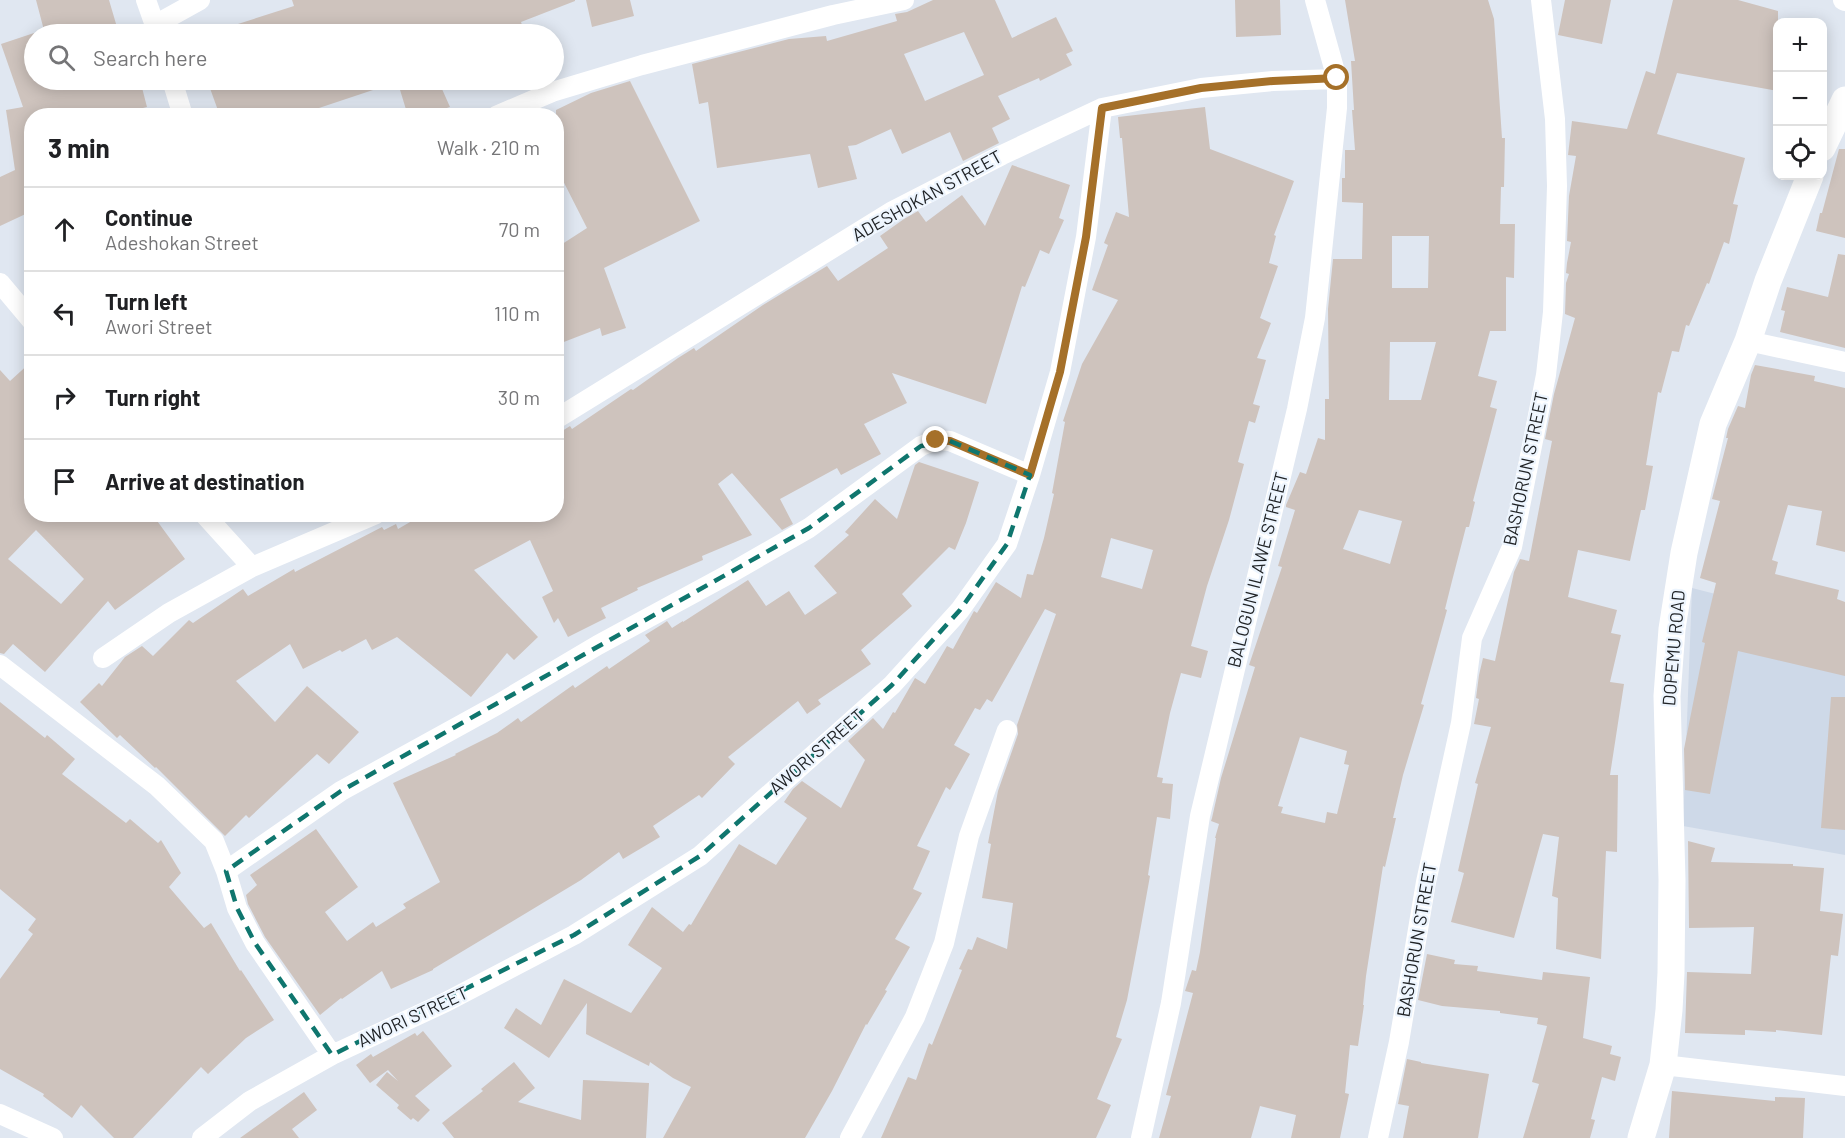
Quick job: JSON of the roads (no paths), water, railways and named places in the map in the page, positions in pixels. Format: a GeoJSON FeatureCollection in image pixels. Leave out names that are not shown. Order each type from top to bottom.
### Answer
{"type":"FeatureCollection","features":[{"type":"Feature","properties":{"kind":"main road"},"geometry":{"type":"LineString","coordinates":[[1827,138],[1845,100]]}},
{"type":"Feature","properties":{"kind":"main road","name":"DOPEMU ROAD"},"geometry":{"type":"LineString","coordinates":[[1641,1138],[1663,1065],[1671,973],[1672,880],[1667,696],[1672,629],[1684,553],[1713,424],[1748,341],[1768,281],[1808,180]]}},
{"type":"Feature","properties":{"kind":"street"},"geometry":{"type":"LineString","coordinates":[[146,0],[154,24]]}},
{"type":"Feature","properties":{"kind":"street"},"geometry":{"type":"LineString","coordinates":[[165,24],[200,0]]}},
{"type":"Feature","properties":{"kind":"street"},"geometry":{"type":"LineString","coordinates":[[564,88],[642,65],[833,15],[904,0]]}},
{"type":"Feature","properties":{"kind":"street","name":"BALOGUN ILAWE STREET"},"geometry":{"type":"LineString","coordinates":[[1141,1138],[1171,1003],[1200,816],[1295,420],[1313,329],[1337,108],[1337,78],[1315,0]]}},
{"type":"Feature","properties":{"kind":"street","name":"BASHORUN STREET"},"geometry":{"type":"LineString","coordinates":[[1378,1138],[1399,1042],[1426,882],[1461,723],[1472,638],[1512,547],[1546,375],[1553,312],[1557,186],[1555,119],[1541,0]]}},
{"type":"Feature","properties":{"kind":"street","name":"ADESHOKAN STREET"},"geometry":{"type":"LineString","coordinates":[[564,414],[891,212],[1002,155],[1102,108],[1201,88],[1337,78]]}},
{"type":"Feature","properties":{"kind":"street"},"geometry":{"type":"LineString","coordinates":[[175,90],[181,108]]}},
{"type":"Feature","properties":{"kind":"street"},"geometry":{"type":"LineString","coordinates":[[515,108],[559,90]]}},
{"type":"Feature","properties":{"kind":"street","name":"AWORI STREET"},"geometry":{"type":"LineString","coordinates":[[202,1138],[250,1101],[332,1055],[446,1002],[574,936],[700,856],[892,686],[960,610],[1007,544],[1060,372],[1084,248],[1102,108]]}},
{"type":"Feature","properties":{"kind":"street"},"geometry":{"type":"LineString","coordinates":[[0,283],[24,312]]}},
{"type":"Feature","properties":{"kind":"street"},"geometry":{"type":"LineString","coordinates":[[1748,341],[1845,363]]}},
{"type":"Feature","properties":{"kind":"street"},"geometry":{"type":"LineString","coordinates":[[226,871],[340,791],[809,528],[921,446],[936,440],[950,441],[1030,475]]}},
{"type":"Feature","properties":{"kind":"street"},"geometry":{"type":"LineString","coordinates":[[211,522],[252,567]]}},
{"type":"Feature","properties":{"kind":"street"},"geometry":{"type":"LineString","coordinates":[[102,658],[169,613],[252,567],[357,522]]}},
{"type":"Feature","properties":{"kind":"street"},"geometry":{"type":"LineString","coordinates":[[0,665],[157,786],[214,841],[237,908],[255,943],[332,1055]]}},
{"type":"Feature","properties":{"kind":"street"},"geometry":{"type":"LineString","coordinates":[[850,1138],[915,1017],[944,943],[969,836],[1007,730]]}},
{"type":"Feature","properties":{"kind":"street"},"geometry":{"type":"LineString","coordinates":[[1663,1065],[1845,1086]]}},
{"type":"Feature","properties":{"kind":"street"},"geometry":{"type":"LineString","coordinates":[[0,1114],[53,1138]]}}]}
